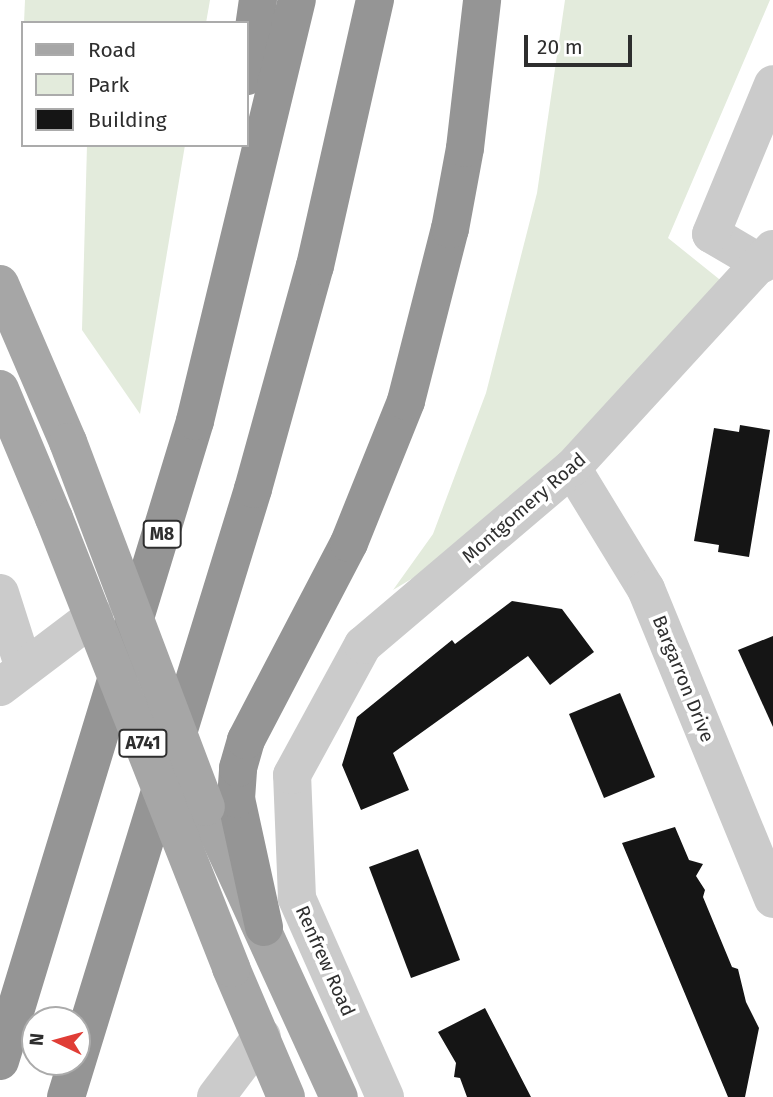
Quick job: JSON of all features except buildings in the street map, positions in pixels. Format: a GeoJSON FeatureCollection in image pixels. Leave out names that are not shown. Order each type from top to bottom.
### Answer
{"type":"FeatureCollection","features":[{"type":"Feature","properties":{"kind":"highway"},"geometry":{"type":"LineString","coordinates":[[248,69],[258,0]]}},
{"type":"Feature","properties":{"kind":"highway","name":"M8"},"geometry":{"type":"LineString","coordinates":[[0,1060],[195,421],[297,0]]}},
{"type":"Feature","properties":{"kind":"highway"},"geometry":{"type":"LineString","coordinates":[[66,1097],[253,489],[315,266],[375,0]]}},
{"type":"Feature","properties":{"kind":"highway"},"geometry":{"type":"LineString","coordinates":[[264,927],[236,799],[238,768],[246,740],[349,543],[406,401],[450,229],[465,148],[482,0]]}},
{"type":"Feature","properties":{"kind":"highway"},"geometry":{"type":"LineString","coordinates":[[195,421],[236,147]]}},
{"type":"Feature","properties":{"kind":"main road","name":"A741"},"geometry":{"type":"LineString","coordinates":[[0,284],[68,442],[206,807],[264,927],[339,1097]]}},
{"type":"Feature","properties":{"kind":"main road","name":"A741"},"geometry":{"type":"LineString","coordinates":[[0,389],[94,616],[231,968],[262,1035],[286,1097]]}},
{"type":"Feature","properties":{"kind":"street"},"geometry":{"type":"LineString","coordinates":[[767,257],[711,234],[773,84]]}},
{"type":"Feature","properties":{"kind":"street","name":"Montgomery Road"},"geometry":{"type":"LineString","coordinates":[[292,775],[363,645],[572,468],[767,257]]}},
{"type":"Feature","properties":{"kind":"street","name":"Bargarron Drive"},"geometry":{"type":"LineString","coordinates":[[572,468],[646,589],[773,899]]}},
{"type":"Feature","properties":{"kind":"street"},"geometry":{"type":"LineString","coordinates":[[0,593],[12,678],[94,616]]}},
{"type":"Feature","properties":{"kind":"street","name":"Renfrew Road"},"geometry":{"type":"LineString","coordinates":[[292,775],[297,898],[385,1097]]}},
{"type":"Feature","properties":{"kind":"street"},"geometry":{"type":"LineString","coordinates":[[216,1097],[262,1035]]}},
{"type":"Feature","properties":{"kind":"green space"},"geometry":{"type":"Polygon","coordinates":[[[25,0],[210,0],[206,21],[24,21],[25,0]]]}},
{"type":"Feature","properties":{"kind":"green space"},"geometry":{"type":"Polygon","coordinates":[[[565,0],[770,0],[668,238],[724,283],[609,410],[448,557],[393,590],[433,534],[486,393],[537,193],[565,0]]]}},
{"type":"Feature","properties":{"kind":"green space"},"geometry":{"type":"Polygon","coordinates":[[[87,147],[185,147],[140,414],[82,330],[87,147]]]}}]}
